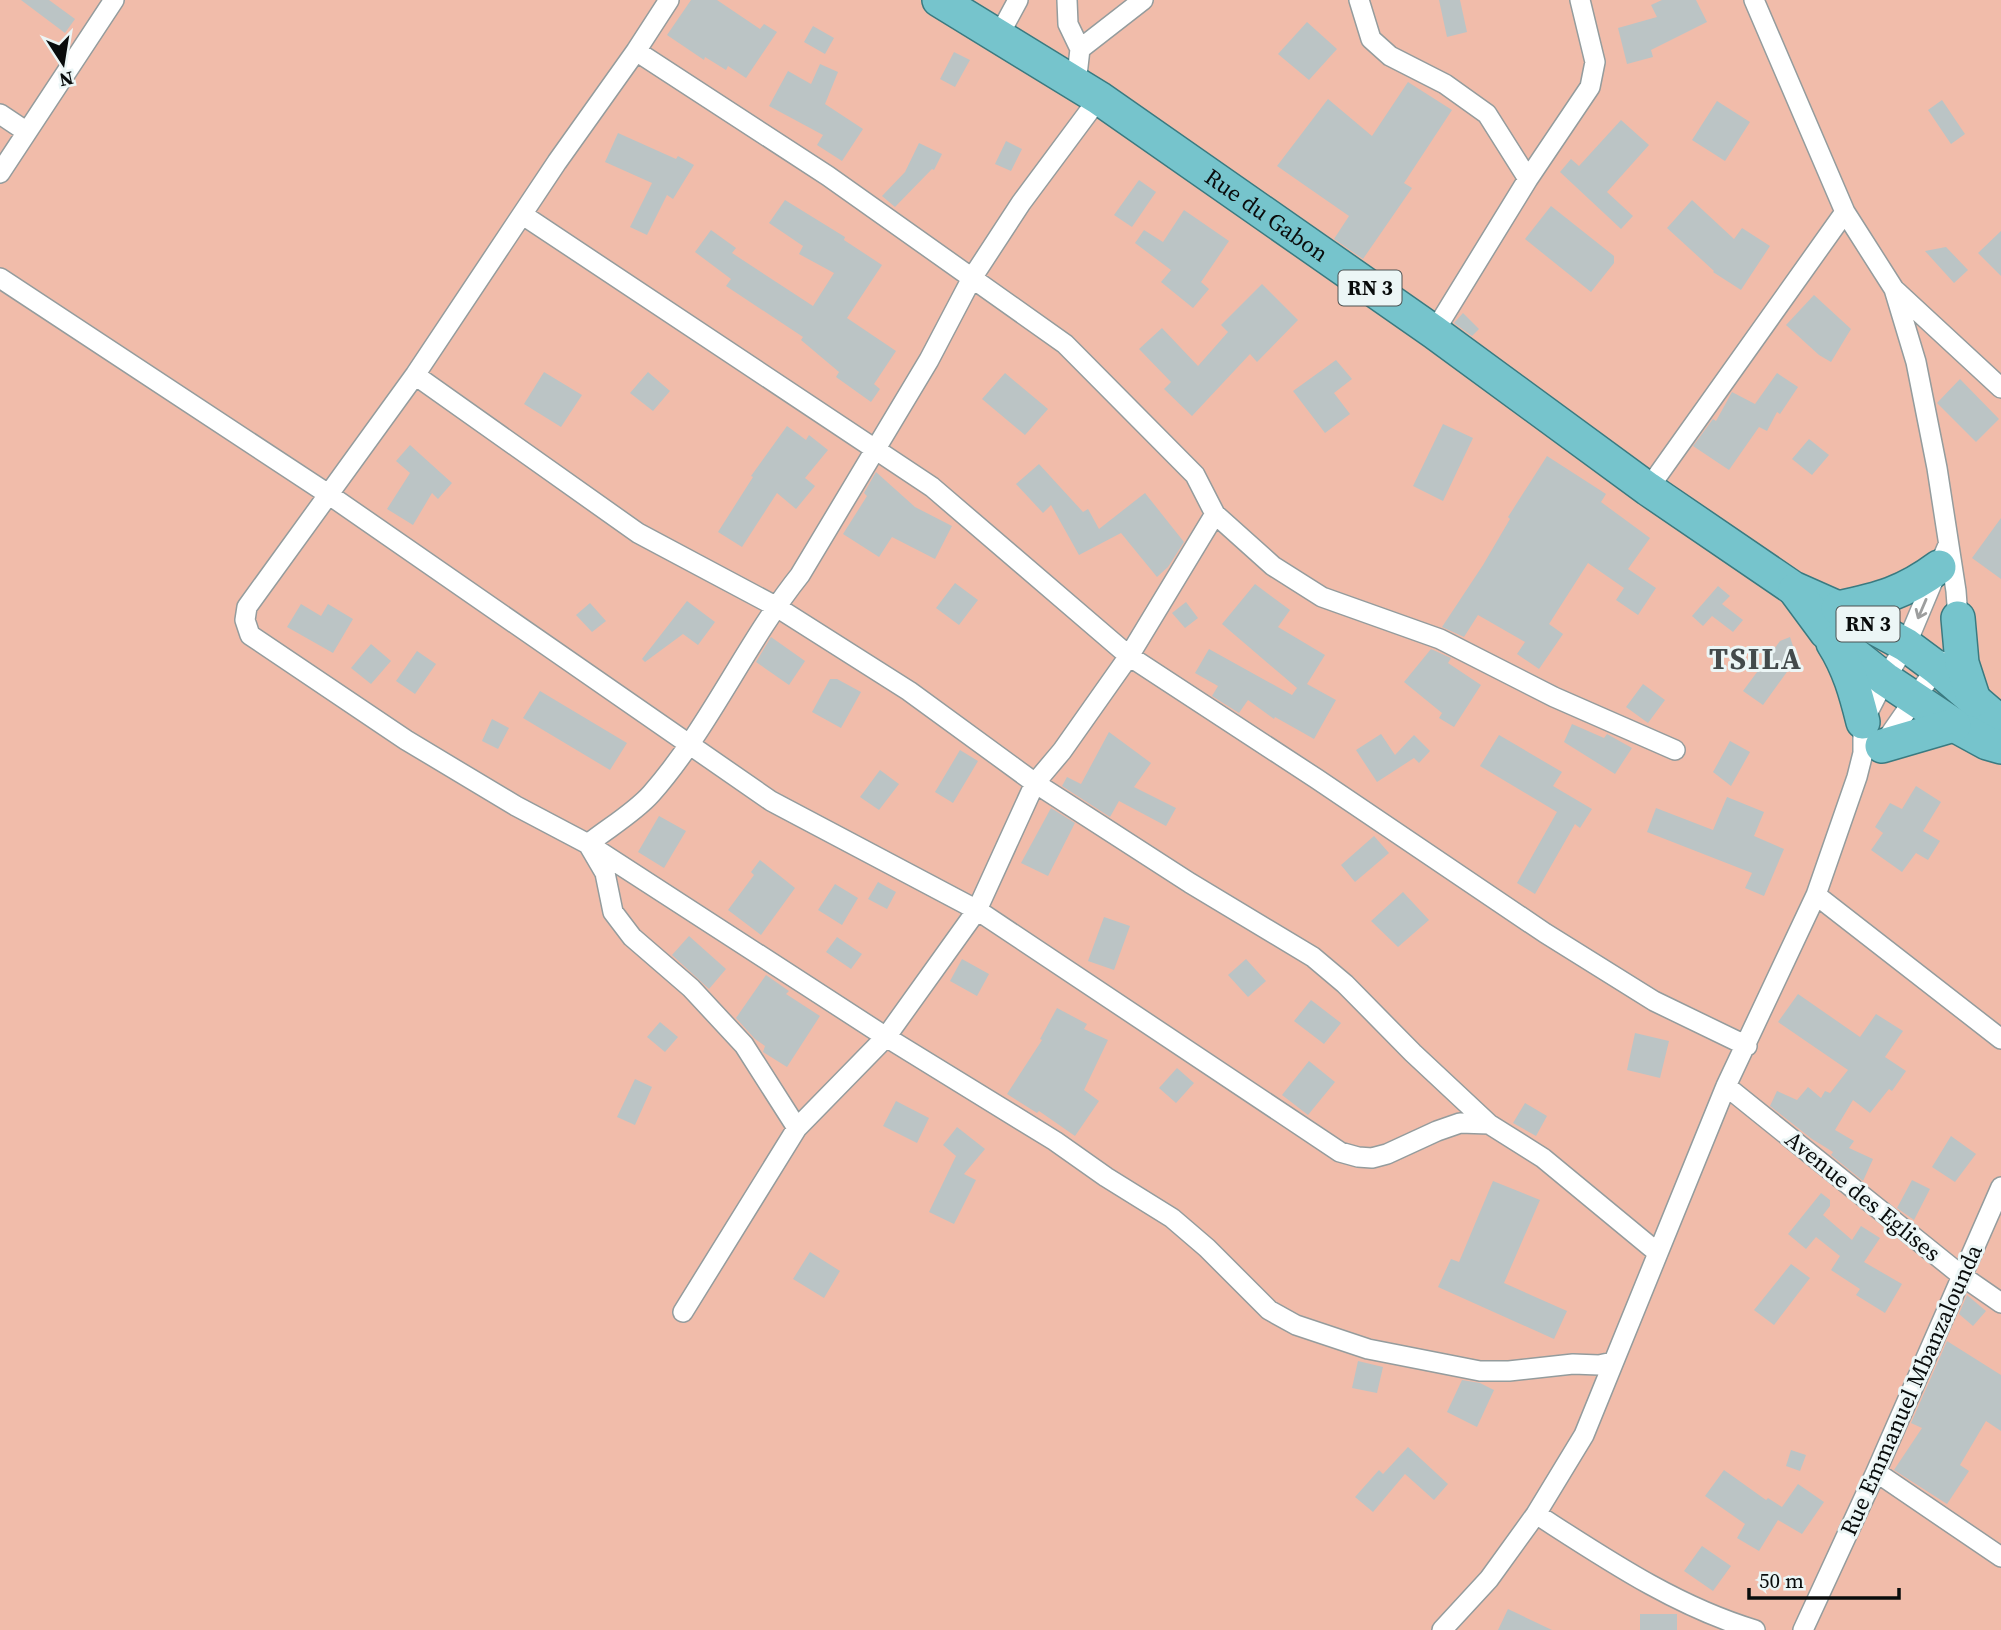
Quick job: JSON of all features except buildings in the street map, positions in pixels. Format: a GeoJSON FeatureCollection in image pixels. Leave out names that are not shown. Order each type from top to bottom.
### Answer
{"type":"FeatureCollection","features":[{"type":"Feature","properties":{"kind":"highway","name":"Rue du Gabon"},"geometry":{"type":"LineString","coordinates":[[939,0],[1087,91],[1434,332],[1648,489],[1793,588],[1832,620],[1885,679],[1915,699]]}},
{"type":"Feature","properties":{"kind":"highway"},"geometry":{"type":"LineString","coordinates":[[1943,556],[1913,586],[1832,620],[1872,734],[1954,725]]}},
{"type":"Feature","properties":{"kind":"highway"},"geometry":{"type":"LineString","coordinates":[[1958,618],[1962,663],[1974,700]]}},
{"type":"Feature","properties":{"kind":"highway","name":"Rue du Gabon"},"geometry":{"type":"LineString","coordinates":[[1832,620],[1906,645],[1937,668]]}},
{"type":"Feature","properties":{"kind":"highway","name":"RN 3"},"geometry":{"type":"LineString","coordinates":[[1937,668],[2001,723]]}},
{"type":"Feature","properties":{"kind":"highway","name":"RN 3"},"geometry":{"type":"LineString","coordinates":[[1915,699],[1954,725],[1987,743],[2001,747]]}},
{"type":"Feature","properties":{"kind":"street"},"geometry":{"type":"LineString","coordinates":[[0,173],[114,0]]}},
{"type":"Feature","properties":{"kind":"street"},"geometry":{"type":"LineString","coordinates":[[669,0],[636,51],[556,162],[415,375],[247,607],[245,620],[250,635],[406,740],[516,806],[588,844],[1172,1218],[1208,1248],[1269,1310],[1296,1325],[1368,1349],[1479,1371],[1613,1362]]}},
{"type":"Feature","properties":{"kind":"street"},"geometry":{"type":"LineString","coordinates":[[998,37],[1018,0]]}},
{"type":"Feature","properties":{"kind":"street"},"geometry":{"type":"LineString","coordinates":[[588,844],[650,796],[690,744],[775,606],[800,575],[929,360],[972,278],[1021,203],[1087,91],[1080,49],[1068,24],[1067,0]]}},
{"type":"Feature","properties":{"kind":"street"},"geometry":{"type":"LineString","coordinates":[[1080,49],[1143,0]]}},
{"type":"Feature","properties":{"kind":"street"},"geometry":{"type":"LineString","coordinates":[[1359,0],[1371,39],[1390,56],[1445,84],[1487,114],[1528,179]]}},
{"type":"Feature","properties":{"kind":"street"},"geometry":{"type":"LineString","coordinates":[[1434,332],[1528,179],[1590,87],[1595,62],[1580,0]]}},
{"type":"Feature","properties":{"kind":"street"},"geometry":{"type":"LineString","coordinates":[[1754,0],[1845,212],[1894,289],[2001,388]]}},
{"type":"Feature","properties":{"kind":"street"},"geometry":{"type":"LineString","coordinates":[[636,51],[828,176],[1065,344],[1195,475],[1215,514],[1273,566],[1322,597],[1440,639],[1554,697],[1675,750]]}},
{"type":"Feature","properties":{"kind":"street"},"geometry":{"type":"LineString","coordinates":[[0,114],[27,132]]}},
{"type":"Feature","properties":{"kind":"street"},"geometry":{"type":"LineString","coordinates":[[1648,489],[1845,212]]}},
{"type":"Feature","properties":{"kind":"street"},"geometry":{"type":"LineString","coordinates":[[523,215],[932,486],[1129,656],[1545,933],[1654,1001],[1747,1046]]}},
{"type":"Feature","properties":{"kind":"street"},"geometry":{"type":"LineString","coordinates":[[0,278],[328,494],[771,802],[977,910],[1340,1152],[1372,1158],[1460,1124],[1489,1124]]}},
{"type":"Feature","properties":{"kind":"street"},"geometry":{"type":"LineString","coordinates":[[1857,777],[1863,752],[1872,734],[1915,699],[1937,668],[1958,618],[1956,591],[1943,556],[1937,468],[1916,362],[1894,289]]}},
{"type":"Feature","properties":{"kind":"street"},"geometry":{"type":"LineString","coordinates":[[415,375],[638,533],[775,606],[909,691],[1035,783],[1190,883],[1314,957],[1489,1124],[1543,1158],[1658,1253]]}},
{"type":"Feature","properties":{"kind":"street"},"geometry":{"type":"LineString","coordinates":[[683,1312],[797,1128],[886,1037],[977,910],[1035,783],[1062,751],[1129,656],[1215,514]]}},
{"type":"Feature","properties":{"kind":"street"},"geometry":{"type":"LineString","coordinates":[[1442,1630],[1489,1579],[1536,1514],[1584,1435],[1726,1086],[1816,895],[1872,734],[1885,679],[1906,645],[1943,556]]}},
{"type":"Feature","properties":{"kind":"street"},"geometry":{"type":"LineString","coordinates":[[588,844],[605,873],[613,912],[632,937],[691,988],[744,1045],[797,1128]]}},
{"type":"Feature","properties":{"kind":"street"},"geometry":{"type":"LineString","coordinates":[[1816,895],[2001,1039]]}},
{"type":"Feature","properties":{"kind":"street","name":"Avenue des Eglises"},"geometry":{"type":"LineString","coordinates":[[1726,1086],[1962,1276],[2001,1303]]}},
{"type":"Feature","properties":{"kind":"street","name":"Rue Emmanuel Mbanzalounda"},"geometry":{"type":"LineString","coordinates":[[1803,1630],[2001,1187]]}},
{"type":"Feature","properties":{"kind":"street"},"geometry":{"type":"LineString","coordinates":[[1875,1472],[2001,1557]]}},
{"type":"Feature","properties":{"kind":"street"},"geometry":{"type":"LineString","coordinates":[[1536,1514],[1645,1582],[1710,1616],[1755,1630]]}},
{"type":"Feature","properties":{"kind":"shaded area"},"geometry":{"type":"Polygon","coordinates":[[[0,0],[2001,0],[2001,1630],[0,1630],[0,0]]]}},
{"type":"Feature","properties":{"kind":"district","name":"TSILA"},"geometry":{"type":"Point","coordinates":[1756,659]}}]}
